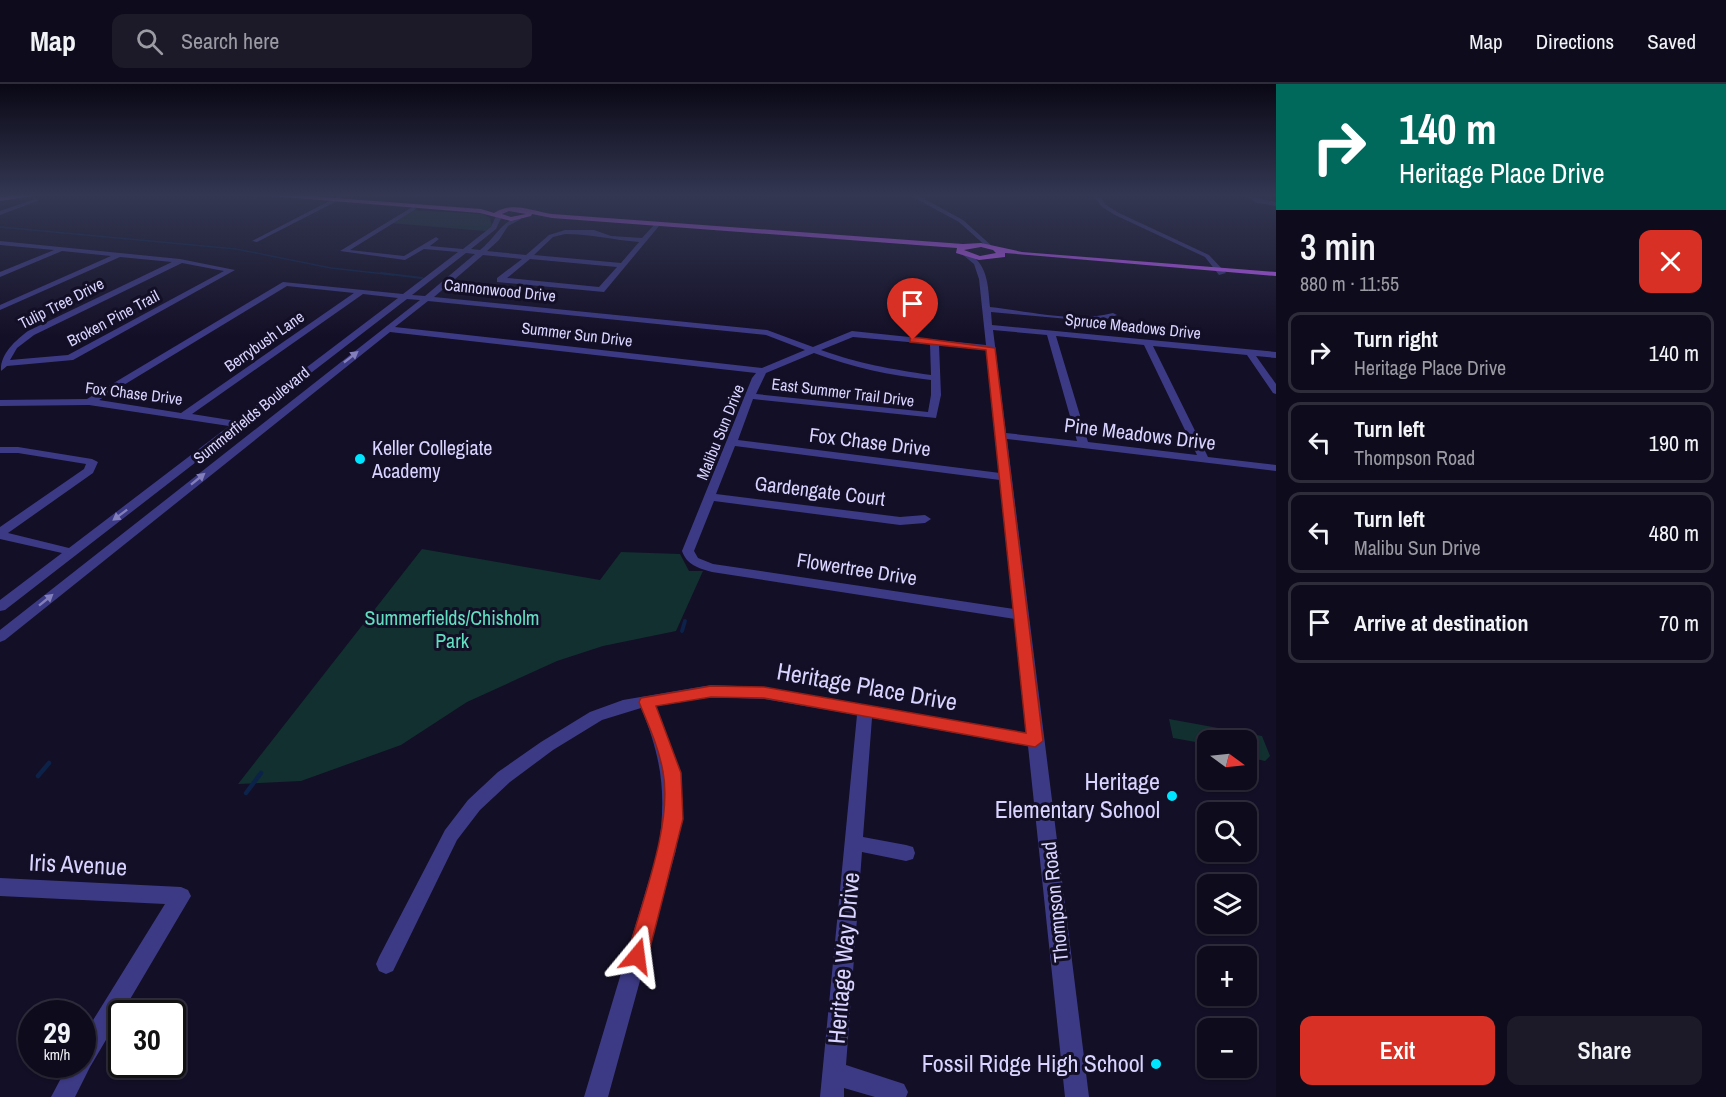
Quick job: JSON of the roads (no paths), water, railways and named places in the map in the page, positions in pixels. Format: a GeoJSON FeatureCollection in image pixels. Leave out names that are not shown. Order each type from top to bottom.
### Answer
{"type":"FeatureCollection","features":[{"type":"Feature","properties":{"kind":"main road"},"geometry":{"type":"LineString","coordinates":[[874,242],[997,255],[1276,275]]}},
{"type":"Feature","properties":{"kind":"main road"},"geometry":{"type":"LineString","coordinates":[[964,250],[990,247],[997,255]]}},
{"type":"Feature","properties":{"kind":"street"},"geometry":{"type":"LineString","coordinates":[[354,242],[342,249],[405,258],[431,242]]}},
{"type":"Feature","properties":{"kind":"street","name":"Summerfields Boulevard"},"geometry":{"type":"LineString","coordinates":[[0,607],[476,242]]}},
{"type":"Feature","properties":{"kind":"street","name":"Summerfields Boulevard"},"geometry":{"type":"LineString","coordinates":[[0,637],[493,242]]}},
{"type":"Feature","properties":{"kind":"street"},"geometry":{"type":"LineString","coordinates":[[544,242],[500,280],[602,289],[642,242]]}},
{"type":"Feature","properties":{"kind":"street","name":"Thompson Road"},"geometry":{"type":"LineString","coordinates":[[969,242],[964,250],[977,263],[983,279],[1077,1097]]}},
{"type":"Feature","properties":{"kind":"street","name":"Thompson Road"},"geometry":{"type":"LineString","coordinates":[[984,242],[990,247]]}},
{"type":"Feature","properties":{"kind":"street"},"geometry":{"type":"LineString","coordinates":[[1179,242],[1196,253],[1207,256],[1221,271]]}},
{"type":"Feature","properties":{"kind":"street"},"geometry":{"type":"LineString","coordinates":[[0,243],[180,261]]}},
{"type":"Feature","properties":{"kind":"street"},"geometry":{"type":"LineString","coordinates":[[0,248],[10,244]]}},
{"type":"Feature","properties":{"kind":"street"},"geometry":{"type":"LineString","coordinates":[[424,247],[622,266]]}},
{"type":"Feature","properties":{"kind":"street"},"geometry":{"type":"LineString","coordinates":[[0,275],[62,249]]}},
{"type":"Feature","properties":{"kind":"street"},"geometry":{"type":"LineString","coordinates":[[1196,253],[1194,255],[1206,270]]}},
{"type":"Feature","properties":{"kind":"street"},"geometry":{"type":"LineString","coordinates":[[0,308],[119,255]]}},
{"type":"Feature","properties":{"kind":"street"},"geometry":{"type":"LineString","coordinates":[[983,279],[988,272],[987,261],[997,255]]}},
{"type":"Feature","properties":{"kind":"street","name":"Broken Pine Trail"},"geometry":{"type":"LineString","coordinates":[[2,366],[70,358],[231,270],[180,261]]}},
{"type":"Feature","properties":{"kind":"street","name":"Tulip Tree Drive"},"geometry":{"type":"LineString","coordinates":[[2,366],[14,346],[31,333],[180,261]]}},
{"type":"Feature","properties":{"kind":"street","name":"Cannonwood Drive"},"geometry":{"type":"LineString","coordinates":[[89,402],[286,284],[767,333],[880,371],[935,378]]}},
{"type":"Feature","properties":{"kind":"street","name":"Berrybush Lane"},"geometry":{"type":"LineString","coordinates":[[183,416],[362,291]]}},
{"type":"Feature","properties":{"kind":"street"},"geometry":{"type":"LineString","coordinates":[[986,309],[1089,319],[1107,319],[1113,315]]}},
{"type":"Feature","properties":{"kind":"street","name":"Spruce Meadows Drive"},"geometry":{"type":"LineString","coordinates":[[988,327],[1276,355]]}},
{"type":"Feature","properties":{"kind":"street","name":"Summer Sun Drive"},"geometry":{"type":"LineString","coordinates":[[387,328],[763,371]]}},
{"type":"Feature","properties":{"kind":"street"},"geometry":{"type":"LineString","coordinates":[[1051,333],[1083,445]]}},
{"type":"Feature","properties":{"kind":"street","name":"Malibu Sun Drive"},"geometry":{"type":"LineString","coordinates":[[690,557],[688,551],[757,378],[763,371],[852,334],[990,348]]}},
{"type":"Feature","properties":{"kind":"street"},"geometry":{"type":"LineString","coordinates":[[934,342],[935,378]]}},
{"type":"Feature","properties":{"kind":"street"},"geometry":{"type":"LineString","coordinates":[[1147,342],[1204,459]]}},
{"type":"Feature","properties":{"kind":"street"},"geometry":{"type":"LineString","coordinates":[[1250,352],[1276,392]]}},
{"type":"Feature","properties":{"kind":"street","name":"East Summer Trail Drive"},"geometry":{"type":"LineString","coordinates":[[750,396],[932,416],[935,410],[935,378]]}},
{"type":"Feature","properties":{"kind":"street","name":"Fox Chase Drive"},"geometry":{"type":"LineString","coordinates":[[0,403],[89,402],[262,428]]}},
{"type":"Feature","properties":{"kind":"street","name":"Pine Meadows Drive"},"geometry":{"type":"LineString","coordinates":[[1000,435],[1276,468]]}},
{"type":"Feature","properties":{"kind":"street","name":"Fox Chase Drive"},"geometry":{"type":"LineString","coordinates":[[732,442],[1005,477]]}},
{"type":"Feature","properties":{"kind":"street"},"geometry":{"type":"LineString","coordinates":[[0,450],[18,450],[92,462],[89,471],[0,534]]}},
{"type":"Feature","properties":{"kind":"street","name":"Gardengate Court"},"geometry":{"type":"LineString","coordinates":[[710,497],[900,521],[924,519]]}},
{"type":"Feature","properties":{"kind":"street"},"geometry":{"type":"LineString","coordinates":[[0,534],[72,552]]}},
{"type":"Feature","properties":{"kind":"street","name":"Flowertree Drive"},"geometry":{"type":"LineString","coordinates":[[690,557],[711,568],[1021,615]]}},
{"type":"Feature","properties":{"kind":"street","name":"Heritage Place Drive"},"geometry":{"type":"LineString","coordinates":[[386,964],[451,835],[474,805],[504,777],[596,716],[629,704],[688,694],[738,691],[781,695],[1035,741]]}},
{"type":"Feature","properties":{"kind":"street"},"geometry":{"type":"LineString","coordinates":[[596,1097],[674,819],[672,773],[660,732],[646,702]]}},
{"type":"Feature","properties":{"kind":"street","name":"Heritage Way Drive"},"geometry":{"type":"LineString","coordinates":[[832,1097],[865,710]]}},
{"type":"Feature","properties":{"kind":"street","name":"Heritage Way Drive"},"geometry":{"type":"LineString","coordinates":[[854,843],[906,853]]}},
{"type":"Feature","properties":{"kind":"street","name":"Iris Avenue"},"geometry":{"type":"LineString","coordinates":[[0,887],[181,896],[96,1037]]}},
{"type":"Feature","properties":{"kind":"street"},"geometry":{"type":"LineString","coordinates":[[834,1073],[896,1092]]}},
{"type":"Feature","properties":{"kind":"street"},"geometry":{"type":"LineString","coordinates":[[63,1097],[73,1078]]}},
{"type":"Feature","properties":{"kind":"waterway"},"geometry":{"type":"LineString","coordinates":[[164,242],[236,249],[331,268],[394,275]]}},
{"type":"Feature","properties":{"kind":"waterway"},"geometry":{"type":"LineString","coordinates":[[381,273],[422,278]]}},
{"type":"Feature","properties":{"kind":"waterway"},"geometry":{"type":"LineString","coordinates":[[682,631],[685,621]]}},
{"type":"Feature","properties":{"kind":"waterway"},"geometry":{"type":"LineString","coordinates":[[38,776],[49,763]]}},
{"type":"Feature","properties":{"kind":"waterway"},"geometry":{"type":"LineString","coordinates":[[246,793],[261,773]]}},
{"type":"Feature","properties":{"kind":"place","name":"Keller Collegiate Academy"},"geometry":{"type":"Point","coordinates":[360,459]}},
{"type":"Feature","properties":{"kind":"place","name":"Heritage Elementary School"},"geometry":{"type":"Point","coordinates":[1172,796]}},
{"type":"Feature","properties":{"kind":"place","name":"Fossil Ridge High School"},"geometry":{"type":"Point","coordinates":[1156,1064]}},
{"type":"Feature","properties":{"kind":"park label","name":"Summerfields/Chisholm Park"},"geometry":{"type":"Point","coordinates":[452,630]}}]}
